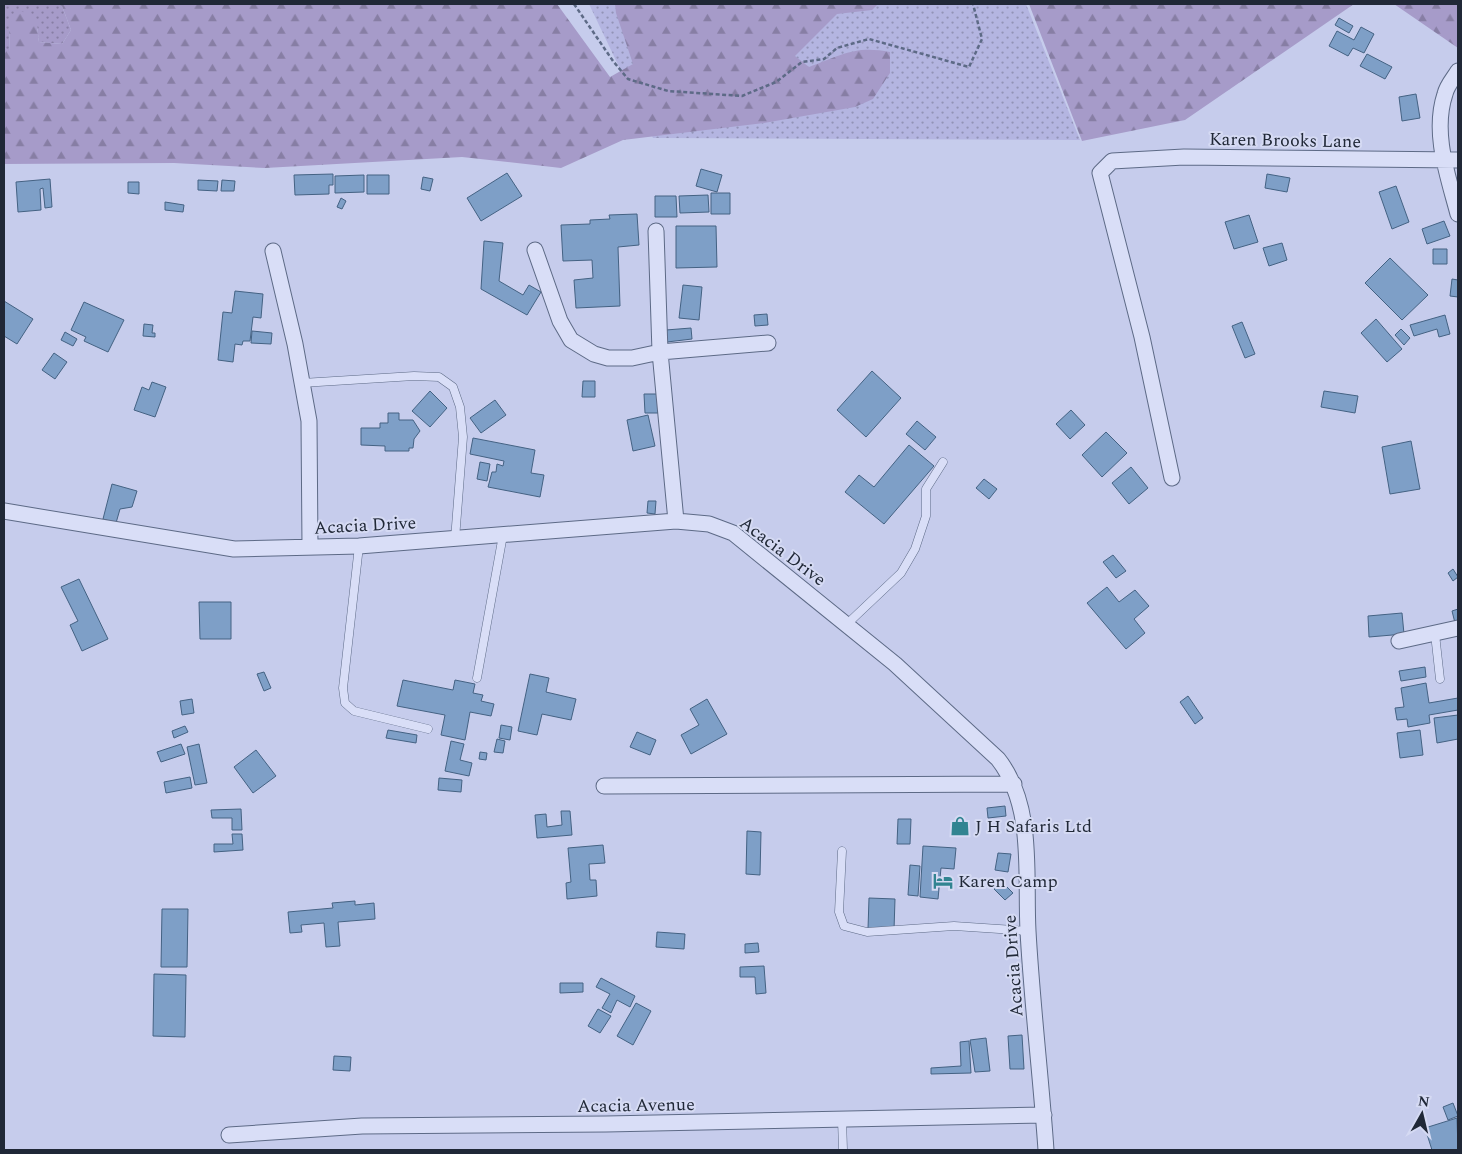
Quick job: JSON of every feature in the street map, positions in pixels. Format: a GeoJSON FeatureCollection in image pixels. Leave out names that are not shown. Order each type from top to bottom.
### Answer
{"type":"FeatureCollection","features":[{"type":"Feature","properties":{"kind":"street"},"geometry":{"type":"LineString","coordinates":[[1458,70],[1445,91],[1441,106],[1440,127],[1451,160],[1458,214]]}},
{"type":"Feature","properties":{"kind":"street","name":"Karen Brooks Lane"},"geometry":{"type":"LineString","coordinates":[[1172,478],[1142,337],[1100,173],[1112,161],[1184,157],[1451,160]]}},
{"type":"Feature","properties":{"kind":"street"},"geometry":{"type":"LineString","coordinates":[[656,231],[660,352],[676,521]]}},
{"type":"Feature","properties":{"kind":"street"},"geometry":{"type":"LineString","coordinates":[[535,250],[560,321],[571,340],[594,354],[608,358],[632,358],[660,352],[768,343]]}},
{"type":"Feature","properties":{"kind":"street"},"geometry":{"type":"LineString","coordinates":[[273,251],[310,420],[310,546]]}},
{"type":"Feature","properties":{"kind":"street","name":"Acacia Drive"},"geometry":{"type":"LineString","coordinates":[[4,511],[234,549],[359,546],[676,521],[709,524],[733,534],[895,664],[998,759],[1014,784],[1020,805],[1026,862],[1028,931],[1046,1150]]}},
{"type":"Feature","properties":{"kind":"street"},"geometry":{"type":"LineString","coordinates":[[1399,641],[1458,628]]}},
{"type":"Feature","properties":{"kind":"street"},"geometry":{"type":"LineString","coordinates":[[604,786],[1014,784]]}},
{"type":"Feature","properties":{"kind":"street","name":"Acacia Avenue"},"geometry":{"type":"LineString","coordinates":[[230,1135],[362,1126],[1044,1115]]}},
{"type":"Feature","properties":{"kind":"lane"},"geometry":{"type":"LineString","coordinates":[[302,383],[414,376],[439,377],[453,387],[460,407],[462,437],[454,539]]}},
{"type":"Feature","properties":{"kind":"lane"},"geometry":{"type":"LineString","coordinates":[[846,625],[901,573],[916,548],[926,516],[926,489],[943,462]]}},
{"type":"Feature","properties":{"kind":"lane"},"geometry":{"type":"LineString","coordinates":[[477,678],[503,535]]}},
{"type":"Feature","properties":{"kind":"lane"},"geometry":{"type":"LineString","coordinates":[[359,546],[343,688],[345,702],[360,714],[428,729]]}},
{"type":"Feature","properties":{"kind":"lane"},"geometry":{"type":"LineString","coordinates":[[1436,634],[1440,679]]}},
{"type":"Feature","properties":{"kind":"lane"},"geometry":{"type":"LineString","coordinates":[[842,851],[840,912],[844,926],[853,930],[867,932],[954,926],[1028,931]]}},
{"type":"Feature","properties":{"kind":"lane"},"geometry":{"type":"LineString","coordinates":[[842,1119],[843,1150]]}},
{"type":"Feature","properties":{"kind":"path"},"geometry":{"type":"LineString","coordinates":[[575,4],[628,80],[668,91],[742,96],[776,82],[802,62],[824,59],[837,48],[868,39],[969,67],[982,39],[973,4]]}},
{"type":"Feature","properties":{"kind":"shaded area"},"geometry":{"type":"Polygon","coordinates":[[[589,4],[1026,4],[1080,140],[653,138],[589,4]]]}},
{"type":"Feature","properties":{"kind":"green space"},"geometry":{"type":"Polygon","coordinates":[[[4,4],[56,4],[62,6],[71,30],[62,44],[39,42],[37,26],[9,28],[10,53],[4,47],[4,4]]]}},
{"type":"Feature","properties":{"kind":"green space"},"geometry":{"type":"Polygon","coordinates":[[[56,4],[557,4],[610,77],[633,64],[616,13],[615,4],[878,4],[872,10],[837,14],[795,56],[809,67],[849,52],[878,50],[890,52],[890,73],[873,99],[855,107],[764,123],[623,140],[561,168],[462,157],[265,168],[174,163],[4,164],[4,47],[10,52],[9,28],[15,10],[32,14],[37,26],[39,42],[62,44],[71,30],[62,6],[56,4]]]}},
{"type":"Feature","properties":{"kind":"green space"},"geometry":{"type":"Polygon","coordinates":[[[1029,4],[1354,4],[1185,120],[1082,141],[1029,4]]]}},
{"type":"Feature","properties":{"kind":"green space"},"geometry":{"type":"Polygon","coordinates":[[[1394,4],[1458,4],[1458,48],[1394,4]]]}},
{"type":"Feature","properties":{"kind":"building"},"geometry":{"type":"Polygon","coordinates":[[[1339,18],[1353,26],[1349,33],[1335,25],[1339,18]]]}},
{"type":"Feature","properties":{"kind":"building"},"geometry":{"type":"Polygon","coordinates":[[[1361,27],[1374,34],[1364,53],[1353,48],[1348,56],[1329,46],[1337,31],[1354,40],[1361,27]]]}},
{"type":"Feature","properties":{"kind":"building"},"geometry":{"type":"Polygon","coordinates":[[[1367,54],[1392,67],[1385,79],[1360,66],[1367,54]]]}},
{"type":"Feature","properties":{"kind":"building"},"geometry":{"type":"Polygon","coordinates":[[[1416,94],[1420,118],[1402,121],[1399,97],[1416,94]]]}},
{"type":"Feature","properties":{"kind":"building"},"geometry":{"type":"Polygon","coordinates":[[[701,169],[722,175],[717,192],[696,186],[701,169]]]}},
{"type":"Feature","properties":{"kind":"building"},"geometry":{"type":"Polygon","coordinates":[[[507,173],[522,196],[481,221],[467,198],[507,173]]]}},
{"type":"Feature","properties":{"kind":"building"},"geometry":{"type":"Polygon","coordinates":[[[333,174],[333,185],[329,185],[329,194],[295,195],[294,175],[333,174]]]}},
{"type":"Feature","properties":{"kind":"building"},"geometry":{"type":"Polygon","coordinates":[[[1267,174],[1290,178],[1287,192],[1265,188],[1267,174]]]}},
{"type":"Feature","properties":{"kind":"building"},"geometry":{"type":"Polygon","coordinates":[[[364,175],[364,192],[335,193],[335,176],[364,175]]]}},
{"type":"Feature","properties":{"kind":"building"},"geometry":{"type":"Polygon","coordinates":[[[367,175],[389,175],[389,194],[367,194],[367,175]]]}},
{"type":"Feature","properties":{"kind":"building"},"geometry":{"type":"Polygon","coordinates":[[[423,177],[433,179],[430,191],[421,189],[423,177]]]}},
{"type":"Feature","properties":{"kind":"building"},"geometry":{"type":"Polygon","coordinates":[[[50,179],[52,207],[45,208],[43,188],[40,189],[41,210],[18,212],[16,182],[50,179]]]}},
{"type":"Feature","properties":{"kind":"building"},"geometry":{"type":"Polygon","coordinates":[[[198,180],[218,181],[217,191],[198,190],[198,180]]]}},
{"type":"Feature","properties":{"kind":"building"},"geometry":{"type":"Polygon","coordinates":[[[222,180],[235,181],[234,191],[221,191],[222,180]]]}},
{"type":"Feature","properties":{"kind":"building"},"geometry":{"type":"Polygon","coordinates":[[[128,182],[139,182],[139,194],[128,193],[128,182]]]}},
{"type":"Feature","properties":{"kind":"building"},"geometry":{"type":"Polygon","coordinates":[[[1396,186],[1409,222],[1392,229],[1379,192],[1396,186]]]}},
{"type":"Feature","properties":{"kind":"building"},"geometry":{"type":"Polygon","coordinates":[[[711,193],[730,193],[730,214],[711,214],[711,193]]]}},
{"type":"Feature","properties":{"kind":"building"},"geometry":{"type":"Polygon","coordinates":[[[708,195],[709,212],[680,213],[679,196],[708,195]]]}},
{"type":"Feature","properties":{"kind":"building"},"geometry":{"type":"Polygon","coordinates":[[[655,196],[676,196],[677,217],[655,217],[655,196]]]}},
{"type":"Feature","properties":{"kind":"building"},"geometry":{"type":"Polygon","coordinates":[[[341,198],[346,201],[342,209],[337,207],[341,198]]]}},
{"type":"Feature","properties":{"kind":"building"},"geometry":{"type":"Polygon","coordinates":[[[165,202],[184,205],[183,212],[165,210],[165,202]]]}},
{"type":"Feature","properties":{"kind":"building"},"geometry":{"type":"Polygon","coordinates":[[[637,214],[639,245],[618,247],[620,306],[576,308],[574,280],[593,278],[592,260],[563,261],[561,225],[590,224],[590,220],[610,219],[609,215],[637,214]]]}},
{"type":"Feature","properties":{"kind":"building"},"geometry":{"type":"Polygon","coordinates":[[[1249,215],[1258,242],[1234,249],[1225,222],[1249,215]]]}},
{"type":"Feature","properties":{"kind":"building"},"geometry":{"type":"Polygon","coordinates":[[[1444,221],[1450,236],[1427,244],[1422,229],[1444,221]]]}},
{"type":"Feature","properties":{"kind":"building"},"geometry":{"type":"Polygon","coordinates":[[[676,226],[716,226],[717,267],[676,268],[676,226]]]}},
{"type":"Feature","properties":{"kind":"building"},"geometry":{"type":"Polygon","coordinates":[[[484,241],[503,243],[499,281],[523,295],[529,285],[541,292],[527,315],[481,289],[484,241]]]}},
{"type":"Feature","properties":{"kind":"building"},"geometry":{"type":"Polygon","coordinates":[[[1282,243],[1287,260],[1269,266],[1263,248],[1282,243]]]}},
{"type":"Feature","properties":{"kind":"building"},"geometry":{"type":"Polygon","coordinates":[[[1433,249],[1447,249],[1447,264],[1433,264],[1433,249]]]}},
{"type":"Feature","properties":{"kind":"building"},"geometry":{"type":"Polygon","coordinates":[[[1390,258],[1428,295],[1402,320],[1365,283],[1390,258]]]}},
{"type":"Feature","properties":{"kind":"building"},"geometry":{"type":"Polygon","coordinates":[[[1452,279],[1458,280],[1458,297],[1450,296],[1452,279]]]}},
{"type":"Feature","properties":{"kind":"building"},"geometry":{"type":"Polygon","coordinates":[[[683,285],[702,287],[699,320],[679,318],[683,285]]]}},
{"type":"Feature","properties":{"kind":"building"},"geometry":{"type":"Polygon","coordinates":[[[235,291],[263,294],[261,318],[253,317],[250,341],[243,341],[242,345],[235,344],[233,362],[218,360],[223,312],[232,313],[235,291]]]}},
{"type":"Feature","properties":{"kind":"building"},"geometry":{"type":"Polygon","coordinates":[[[4,301],[33,319],[17,344],[4,336],[4,301]]]}},
{"type":"Feature","properties":{"kind":"building"},"geometry":{"type":"Polygon","coordinates":[[[84,302],[124,320],[108,352],[84,341],[86,337],[71,330],[84,302]]]}},
{"type":"Feature","properties":{"kind":"building"},"geometry":{"type":"Polygon","coordinates":[[[767,314],[768,325],[755,326],[754,315],[767,314]]]}},
{"type":"Feature","properties":{"kind":"building"},"geometry":{"type":"Polygon","coordinates":[[[1445,315],[1450,334],[1439,337],[1437,329],[1414,336],[1410,325],[1445,315]]]}},
{"type":"Feature","properties":{"kind":"building"},"geometry":{"type":"Polygon","coordinates":[[[1376,319],[1402,349],[1387,362],[1361,333],[1376,319]]]}},
{"type":"Feature","properties":{"kind":"building"},"geometry":{"type":"Polygon","coordinates":[[[1242,322],[1255,354],[1245,358],[1232,326],[1242,322]]]}},
{"type":"Feature","properties":{"kind":"building"},"geometry":{"type":"Polygon","coordinates":[[[144,324],[153,325],[152,333],[155,333],[155,337],[143,336],[144,324]]]}},
{"type":"Feature","properties":{"kind":"building"},"geometry":{"type":"Polygon","coordinates":[[[691,328],[692,339],[667,342],[666,330],[691,328]]]}},
{"type":"Feature","properties":{"kind":"building"},"geometry":{"type":"Polygon","coordinates":[[[1401,329],[1410,338],[1404,345],[1395,335],[1401,329]]]}},
{"type":"Feature","properties":{"kind":"building"},"geometry":{"type":"Polygon","coordinates":[[[252,331],[272,333],[271,344],[251,343],[252,331]]]}},
{"type":"Feature","properties":{"kind":"building"},"geometry":{"type":"Polygon","coordinates":[[[65,332],[77,339],[73,346],[61,340],[65,332]]]}},
{"type":"Feature","properties":{"kind":"building"},"geometry":{"type":"Polygon","coordinates":[[[54,353],[67,362],[55,379],[42,370],[54,353]]]}},
{"type":"Feature","properties":{"kind":"building"},"geometry":{"type":"Polygon","coordinates":[[[872,371],[901,398],[866,437],[837,410],[872,371]]]}},
{"type":"Feature","properties":{"kind":"building"},"geometry":{"type":"Polygon","coordinates":[[[583,381],[595,381],[595,397],[582,397],[583,381]]]}},
{"type":"Feature","properties":{"kind":"building"},"geometry":{"type":"Polygon","coordinates":[[[152,382],[166,387],[155,417],[134,410],[142,387],[149,390],[152,382]]]}},
{"type":"Feature","properties":{"kind":"building"},"geometry":{"type":"Polygon","coordinates":[[[430,391],[447,408],[430,427],[412,411],[430,391]]]}},
{"type":"Feature","properties":{"kind":"building"},"geometry":{"type":"Polygon","coordinates":[[[1324,391],[1358,396],[1355,413],[1321,407],[1324,391]]]}},
{"type":"Feature","properties":{"kind":"building"},"geometry":{"type":"Polygon","coordinates":[[[644,394],[657,394],[658,413],[645,413],[644,394]]]}},
{"type":"Feature","properties":{"kind":"building"},"geometry":{"type":"Polygon","coordinates":[[[495,400],[506,415],[481,433],[470,418],[495,400]]]}},
{"type":"Feature","properties":{"kind":"building"},"geometry":{"type":"Polygon","coordinates":[[[1071,410],[1085,425],[1070,439],[1056,424],[1071,410]]]}},
{"type":"Feature","properties":{"kind":"building"},"geometry":{"type":"Polygon","coordinates":[[[388,413],[399,413],[399,420],[413,420],[420,431],[414,439],[413,448],[409,448],[409,451],[385,451],[385,446],[361,445],[361,428],[380,428],[380,423],[388,423],[388,413]]]}},
{"type":"Feature","properties":{"kind":"building"},"geometry":{"type":"Polygon","coordinates":[[[648,415],[655,446],[633,451],[627,420],[648,415]]]}},
{"type":"Feature","properties":{"kind":"building"},"geometry":{"type":"Polygon","coordinates":[[[917,421],[936,437],[925,450],[906,434],[917,421]]]}},
{"type":"Feature","properties":{"kind":"building"},"geometry":{"type":"Polygon","coordinates":[[[1106,432],[1127,453],[1102,477],[1082,455],[1106,432]]]}},
{"type":"Feature","properties":{"kind":"building"},"geometry":{"type":"Polygon","coordinates":[[[473,438],[535,450],[531,473],[544,475],[540,497],[488,487],[492,472],[496,472],[497,464],[503,466],[504,461],[470,454],[473,438]]]}},
{"type":"Feature","properties":{"kind":"building"},"geometry":{"type":"Polygon","coordinates":[[[1411,441],[1420,489],[1390,494],[1382,447],[1411,441]]]}},
{"type":"Feature","properties":{"kind":"building"},"geometry":{"type":"Polygon","coordinates":[[[909,445],[934,466],[884,524],[845,492],[859,475],[874,487],[909,445]]]}},
{"type":"Feature","properties":{"kind":"building"},"geometry":{"type":"Polygon","coordinates":[[[480,462],[490,464],[487,481],[477,479],[480,462]]]}},
{"type":"Feature","properties":{"kind":"building"},"geometry":{"type":"Polygon","coordinates":[[[1131,467],[1148,488],[1129,504],[1112,483],[1131,467]]]}},
{"type":"Feature","properties":{"kind":"building"},"geometry":{"type":"Polygon","coordinates":[[[984,479],[997,489],[989,499],[976,488],[984,479]]]}},
{"type":"Feature","properties":{"kind":"building"},"geometry":{"type":"Polygon","coordinates":[[[112,484],[137,491],[132,507],[120,509],[116,523],[103,519],[112,484]]]}},
{"type":"Feature","properties":{"kind":"building"},"geometry":{"type":"Polygon","coordinates":[[[648,501],[656,501],[655,514],[647,513],[648,501]]]}},
{"type":"Feature","properties":{"kind":"building"},"geometry":{"type":"Polygon","coordinates":[[[1113,555],[1126,571],[1116,578],[1103,562],[1113,555]]]}},
{"type":"Feature","properties":{"kind":"building"},"geometry":{"type":"Polygon","coordinates":[[[1453,569],[1458,577],[1453,581],[1448,573],[1453,569]]]}},
{"type":"Feature","properties":{"kind":"building"},"geometry":{"type":"Polygon","coordinates":[[[79,579],[108,639],[82,651],[70,625],[78,621],[61,587],[79,579]]]}},
{"type":"Feature","properties":{"kind":"building"},"geometry":{"type":"Polygon","coordinates":[[[1107,587],[1119,602],[1135,590],[1149,606],[1134,619],[1145,633],[1126,649],[1087,603],[1107,587]]]}},
{"type":"Feature","properties":{"kind":"building"},"geometry":{"type":"Polygon","coordinates":[[[199,602],[231,602],[231,639],[200,639],[199,602]]]}},
{"type":"Feature","properties":{"kind":"building"},"geometry":{"type":"Polygon","coordinates":[[[1458,609],[1458,622],[1455,623],[1452,611],[1458,609]]]}},
{"type":"Feature","properties":{"kind":"building"},"geometry":{"type":"Polygon","coordinates":[[[1402,613],[1404,634],[1369,637],[1368,616],[1402,613]]]}},
{"type":"Feature","properties":{"kind":"building"},"geometry":{"type":"Polygon","coordinates":[[[1425,667],[1426,677],[1401,681],[1399,671],[1425,667]]]}},
{"type":"Feature","properties":{"kind":"building"},"geometry":{"type":"Polygon","coordinates":[[[264,672],[271,688],[264,691],[257,674],[264,672]]]}},
{"type":"Feature","properties":{"kind":"building"},"geometry":{"type":"Polygon","coordinates":[[[530,674],[549,678],[546,692],[576,699],[571,720],[542,714],[537,735],[518,731],[530,674]]]}},
{"type":"Feature","properties":{"kind":"building"},"geometry":{"type":"Polygon","coordinates":[[[403,680],[453,690],[455,680],[475,684],[473,693],[483,695],[481,701],[494,704],[491,716],[470,712],[465,740],[441,735],[445,715],[397,706],[403,680]]]}},
{"type":"Feature","properties":{"kind":"building"},"geometry":{"type":"Polygon","coordinates":[[[1426,683],[1429,703],[1458,698],[1458,710],[1429,715],[1430,723],[1408,727],[1407,719],[1397,720],[1395,708],[1404,707],[1401,688],[1426,683]]]}},
{"type":"Feature","properties":{"kind":"building"},"geometry":{"type":"Polygon","coordinates":[[[1188,696],[1203,718],[1195,724],[1180,702],[1188,696]]]}},
{"type":"Feature","properties":{"kind":"building"},"geometry":{"type":"Polygon","coordinates":[[[192,699],[194,713],[182,715],[180,701],[192,699]]]}},
{"type":"Feature","properties":{"kind":"building"},"geometry":{"type":"Polygon","coordinates":[[[707,699],[727,734],[691,754],[681,735],[699,725],[690,709],[707,699]]]}},
{"type":"Feature","properties":{"kind":"building"},"geometry":{"type":"Polygon","coordinates":[[[1458,715],[1458,739],[1437,743],[1434,718],[1458,715]]]}},
{"type":"Feature","properties":{"kind":"building"},"geometry":{"type":"Polygon","coordinates":[[[501,725],[512,727],[510,740],[499,738],[501,725]]]}},
{"type":"Feature","properties":{"kind":"building"},"geometry":{"type":"Polygon","coordinates":[[[185,726],[188,732],[174,738],[172,731],[185,726]]]}},
{"type":"Feature","properties":{"kind":"building"},"geometry":{"type":"Polygon","coordinates":[[[388,730],[417,735],[416,743],[386,738],[388,730]]]}},
{"type":"Feature","properties":{"kind":"building"},"geometry":{"type":"Polygon","coordinates":[[[1420,730],[1423,755],[1400,758],[1397,733],[1420,730]]]}},
{"type":"Feature","properties":{"kind":"building"},"geometry":{"type":"Polygon","coordinates":[[[637,732],[656,740],[650,755],[630,747],[637,732]]]}},
{"type":"Feature","properties":{"kind":"building"},"geometry":{"type":"Polygon","coordinates":[[[497,739],[505,741],[503,753],[494,752],[497,739]]]}},
{"type":"Feature","properties":{"kind":"building"},"geometry":{"type":"Polygon","coordinates":[[[451,741],[464,744],[460,760],[472,763],[469,776],[445,771],[451,741]]]}},
{"type":"Feature","properties":{"kind":"building"},"geometry":{"type":"Polygon","coordinates":[[[181,744],[185,754],[161,762],[157,752],[181,744]]]}},
{"type":"Feature","properties":{"kind":"building"},"geometry":{"type":"Polygon","coordinates":[[[199,744],[207,783],[195,785],[187,747],[199,744]]]}},
{"type":"Feature","properties":{"kind":"building"},"geometry":{"type":"Polygon","coordinates":[[[256,750],[276,776],[253,793],[234,767],[256,750]]]}},
{"type":"Feature","properties":{"kind":"building"},"geometry":{"type":"Polygon","coordinates":[[[480,752],[487,753],[486,760],[479,759],[480,752]]]}},
{"type":"Feature","properties":{"kind":"building"},"geometry":{"type":"Polygon","coordinates":[[[190,777],[192,788],[166,793],[164,782],[190,777]]]}},
{"type":"Feature","properties":{"kind":"building"},"geometry":{"type":"Polygon","coordinates":[[[439,778],[462,780],[461,792],[438,790],[439,778]]]}},
{"type":"Feature","properties":{"kind":"building"},"geometry":{"type":"Polygon","coordinates":[[[1005,806],[1006,816],[988,818],[987,808],[1005,806]]]}},
{"type":"Feature","properties":{"kind":"building"},"geometry":{"type":"Polygon","coordinates":[[[241,809],[242,830],[232,830],[232,818],[212,818],[211,810],[241,809]]]}},
{"type":"Feature","properties":{"kind":"building"},"geometry":{"type":"Polygon","coordinates":[[[561,811],[570,811],[572,835],[537,838],[535,815],[546,814],[547,827],[562,825],[561,811]]]}},
{"type":"Feature","properties":{"kind":"building"},"geometry":{"type":"Polygon","coordinates":[[[898,819],[911,819],[910,844],[897,844],[898,819]]]}},
{"type":"Feature","properties":{"kind":"building"},"geometry":{"type":"Polygon","coordinates":[[[747,831],[761,832],[760,875],[746,874],[747,831]]]}},
{"type":"Feature","properties":{"kind":"building"},"geometry":{"type":"Polygon","coordinates":[[[232,834],[242,834],[243,850],[214,852],[214,844],[233,844],[232,834]]]}},
{"type":"Feature","properties":{"kind":"building"},"geometry":{"type":"Polygon","coordinates":[[[603,845],[605,863],[589,864],[590,880],[596,880],[597,896],[567,899],[566,883],[571,882],[568,848],[603,845]]]}},
{"type":"Feature","properties":{"kind":"building"},"geometry":{"type":"Polygon","coordinates":[[[923,846],[956,848],[954,869],[941,868],[938,899],[920,897],[923,846]]]}},
{"type":"Feature","properties":{"kind":"building"},"geometry":{"type":"Polygon","coordinates":[[[998,853],[1011,854],[1008,872],[995,870],[998,853]]]}},
{"type":"Feature","properties":{"kind":"building"},"geometry":{"type":"Polygon","coordinates":[[[910,865],[920,866],[918,896],[908,895],[910,865]]]}},
{"type":"Feature","properties":{"kind":"building"},"geometry":{"type":"Polygon","coordinates":[[[1002,882],[1013,893],[1005,900],[994,889],[1002,882]]]}},
{"type":"Feature","properties":{"kind":"building"},"geometry":{"type":"Polygon","coordinates":[[[869,898],[895,899],[894,930],[868,929],[869,898]]]}},
{"type":"Feature","properties":{"kind":"building"},"geometry":{"type":"Polygon","coordinates":[[[355,901],[355,905],[374,903],[375,919],[338,922],[340,946],[326,947],[324,923],[301,925],[302,932],[290,933],[288,912],[333,908],[332,903],[355,901]]]}},
{"type":"Feature","properties":{"kind":"building"},"geometry":{"type":"Polygon","coordinates":[[[162,909],[188,909],[187,967],[161,967],[162,909]]]}},
{"type":"Feature","properties":{"kind":"building"},"geometry":{"type":"Polygon","coordinates":[[[657,932],[685,934],[684,949],[656,947],[657,932]]]}},
{"type":"Feature","properties":{"kind":"building"},"geometry":{"type":"Polygon","coordinates":[[[758,943],[759,952],[745,953],[745,944],[758,943]]]}},
{"type":"Feature","properties":{"kind":"building"},"geometry":{"type":"Polygon","coordinates":[[[764,966],[766,993],[756,994],[755,977],[740,977],[740,967],[764,966]]]}},
{"type":"Feature","properties":{"kind":"building"},"geometry":{"type":"Polygon","coordinates":[[[154,974],[186,975],[185,1037],[153,1036],[154,974]]]}},
{"type":"Feature","properties":{"kind":"building"},"geometry":{"type":"Polygon","coordinates":[[[601,978],[635,996],[630,1007],[617,1000],[611,1013],[602,1008],[610,994],[596,987],[601,978]]]}},
{"type":"Feature","properties":{"kind":"building"},"geometry":{"type":"Polygon","coordinates":[[[560,983],[583,983],[583,992],[560,993],[560,983]]]}},
{"type":"Feature","properties":{"kind":"building"},"geometry":{"type":"Polygon","coordinates":[[[636,1003],[651,1011],[633,1045],[617,1036],[636,1003]]]}},
{"type":"Feature","properties":{"kind":"building"},"geometry":{"type":"Polygon","coordinates":[[[598,1009],[611,1016],[600,1033],[588,1026],[598,1009]]]}},
{"type":"Feature","properties":{"kind":"building"},"geometry":{"type":"Polygon","coordinates":[[[1022,1035],[1024,1069],[1010,1069],[1008,1036],[1022,1035]]]}},
{"type":"Feature","properties":{"kind":"building"},"geometry":{"type":"Polygon","coordinates":[[[986,1038],[990,1071],[975,1072],[970,1040],[986,1038]]]}},
{"type":"Feature","properties":{"kind":"building"},"geometry":{"type":"Polygon","coordinates":[[[969,1041],[971,1073],[931,1074],[931,1068],[961,1066],[960,1042],[969,1041]]]}},
{"type":"Feature","properties":{"kind":"building"},"geometry":{"type":"Polygon","coordinates":[[[334,1056],[351,1057],[350,1071],[333,1070],[334,1056]]]}},
{"type":"Feature","properties":{"kind":"building"},"geometry":{"type":"Polygon","coordinates":[[[1453,1103],[1458,1116],[1448,1120],[1443,1107],[1453,1103]]]}},
{"type":"Feature","properties":{"kind":"building"},"geometry":{"type":"Polygon","coordinates":[[[1457,1118],[1458,1150],[1432,1150],[1425,1128],[1457,1118]]]}},
{"type":"Feature","properties":{"kind":"place","name":"J H Safaris Ltd"},"geometry":{"type":"Point","coordinates":[960,826]}},
{"type":"Feature","properties":{"kind":"place","name":"Karen Camp"},"geometry":{"type":"Point","coordinates":[943,881]}}]}
